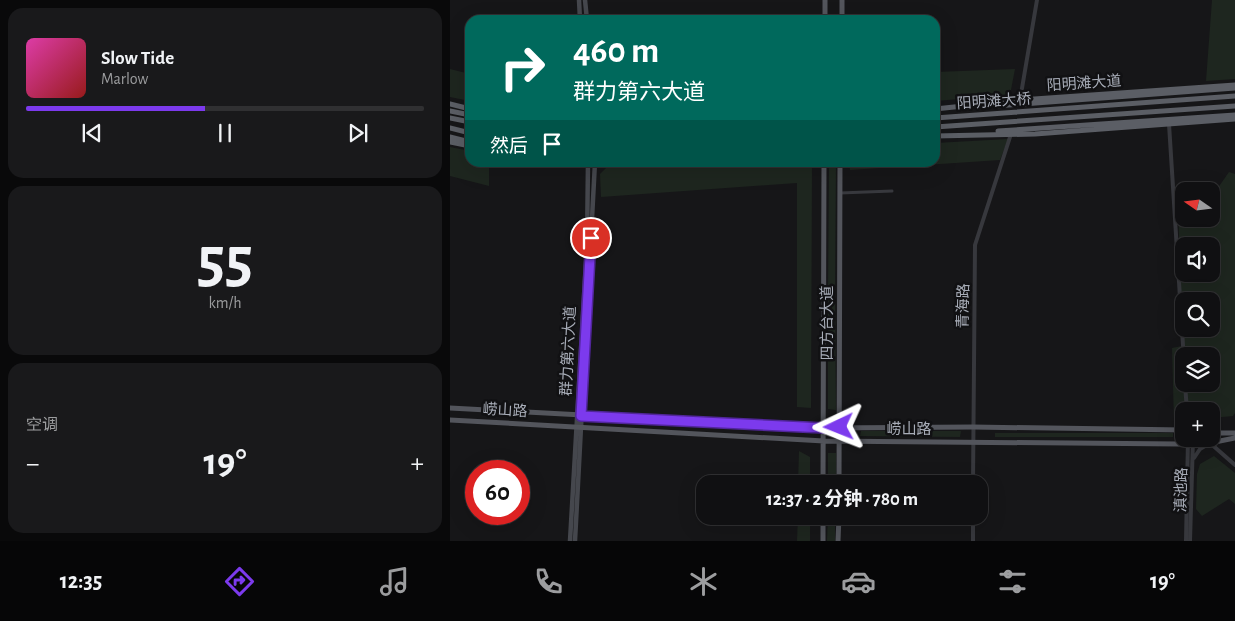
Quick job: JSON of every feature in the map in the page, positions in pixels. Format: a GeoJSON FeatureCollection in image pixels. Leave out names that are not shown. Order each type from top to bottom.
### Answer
{"type":"FeatureCollection","features":[{"type":"Feature","properties":{"kind":"highway","name":"阳明滩大道"},"geometry":{"type":"LineString","coordinates":[[940,109],[1020,100],[1235,87]]}},
{"type":"Feature","properties":{"kind":"highway"},"geometry":{"type":"LineString","coordinates":[[957,107],[1070,101],[1235,87]]}},
{"type":"Feature","properties":{"kind":"highway","name":"阳明滩大桥"},"geometry":{"type":"LineString","coordinates":[[940,118],[1235,96]]}},
{"type":"Feature","properties":{"kind":"highway"},"geometry":{"type":"LineString","coordinates":[[450,104],[465,108]]}},
{"type":"Feature","properties":{"kind":"highway","name":"阳明滩大桥"},"geometry":{"type":"LineString","coordinates":[[940,127],[1235,106]]}},
{"type":"Feature","properties":{"kind":"highway"},"geometry":{"type":"LineString","coordinates":[[450,111],[465,113]]}},
{"type":"Feature","properties":{"kind":"highway"},"geometry":{"type":"LineString","coordinates":[[960,134],[1011,134],[1169,124],[1235,116]]}},
{"type":"Feature","properties":{"kind":"highway"},"geometry":{"type":"LineString","coordinates":[[940,136],[1235,116]]}},
{"type":"Feature","properties":{"kind":"highway"},"geometry":{"type":"LineString","coordinates":[[450,118],[465,121]]}},
{"type":"Feature","properties":{"kind":"highway"},"geometry":{"type":"LineString","coordinates":[[450,128],[465,132]]}},
{"type":"Feature","properties":{"kind":"highway"},"geometry":{"type":"LineString","coordinates":[[450,137],[465,141]]}},
{"type":"Feature","properties":{"kind":"highway"},"geometry":{"type":"LineString","coordinates":[[450,142],[465,145]]}},
{"type":"Feature","properties":{"kind":"main road"},"geometry":{"type":"LineString","coordinates":[[579,0],[580,15]]}},
{"type":"Feature","properties":{"kind":"main road"},"geometry":{"type":"LineString","coordinates":[[585,0],[586,15]]}},
{"type":"Feature","properties":{"kind":"main road"},"geometry":{"type":"LineString","coordinates":[[825,0],[825,15]]}},
{"type":"Feature","properties":{"kind":"main road"},"geometry":{"type":"LineString","coordinates":[[842,0],[842,15]]}},
{"type":"Feature","properties":{"kind":"main road","name":"群力第六大道"},"geometry":{"type":"LineString","coordinates":[[575,541],[588,167]]}},
{"type":"Feature","properties":{"kind":"main road","name":"群力第六大道"},"geometry":{"type":"LineString","coordinates":[[579,416],[595,167]]}},
{"type":"Feature","properties":{"kind":"main road","name":"四方台大道"},"geometry":{"type":"LineString","coordinates":[[823,475],[824,167]]}},
{"type":"Feature","properties":{"kind":"main road","name":"四方台大道"},"geometry":{"type":"LineString","coordinates":[[839,475],[840,167]]}},
{"type":"Feature","properties":{"kind":"main road","name":"崂山路"},"geometry":{"type":"LineString","coordinates":[[450,408],[824,428],[973,427],[1175,430]]}},
{"type":"Feature","properties":{"kind":"main road","name":"崂山路"},"geometry":{"type":"LineString","coordinates":[[450,420],[824,441],[1175,441]]}},
{"type":"Feature","properties":{"kind":"main road","name":"群力第六大道"},"geometry":{"type":"LineString","coordinates":[[570,541],[579,427]]}},
{"type":"Feature","properties":{"kind":"main road"},"geometry":{"type":"LineString","coordinates":[[1220,433],[1235,433]]}},
{"type":"Feature","properties":{"kind":"main road","name":"崂山路"},"geometry":{"type":"LineString","coordinates":[[1220,441],[1235,438]]}},
{"type":"Feature","properties":{"kind":"main road"},"geometry":{"type":"LineString","coordinates":[[823,525],[823,541]]}},
{"type":"Feature","properties":{"kind":"main road"},"geometry":{"type":"LineString","coordinates":[[838,541],[839,525]]}},
{"type":"Feature","properties":{"kind":"street"},"geometry":{"type":"LineString","coordinates":[[1020,100],[1038,0]]}},
{"type":"Feature","properties":{"kind":"street"},"geometry":{"type":"LineString","coordinates":[[1169,124],[1183,347]]}},
{"type":"Feature","properties":{"kind":"street","name":"青海路"},"geometry":{"type":"LineString","coordinates":[[973,475],[975,245],[1011,134]]}},
{"type":"Feature","properties":{"kind":"street"},"geometry":{"type":"LineString","coordinates":[[840,193],[892,191]]}},
{"type":"Feature","properties":{"kind":"street","name":"滇池路"},"geometry":{"type":"LineString","coordinates":[[1186,541],[1190,447]]}},
{"type":"Feature","properties":{"kind":"street","name":"滇池路"},"geometry":{"type":"LineString","coordinates":[[1190,541],[1191,447]]}},
{"type":"Feature","properties":{"kind":"street"},"geometry":{"type":"LineString","coordinates":[[1192,461],[1203,447]]}},
{"type":"Feature","properties":{"kind":"street"},"geometry":{"type":"LineString","coordinates":[[1215,447],[1235,465]]}},
{"type":"Feature","properties":{"kind":"street"},"geometry":{"type":"LineString","coordinates":[[973,525],[974,541]]}},
{"type":"Feature","properties":{"kind":"shaded area"},"geometry":{"type":"Polygon","coordinates":[[[1212,0],[1235,0],[1235,79],[1206,81],[1212,0]]]}},
{"type":"Feature","properties":{"kind":"shaded area"},"geometry":{"type":"Polygon","coordinates":[[[450,69],[465,73],[465,100],[450,97],[450,69]]]}},
{"type":"Feature","properties":{"kind":"shaded area"},"geometry":{"type":"Polygon","coordinates":[[[1015,69],[1010,95],[940,101],[940,72],[1015,69]]]}},
{"type":"Feature","properties":{"kind":"shaded area"},"geometry":{"type":"Polygon","coordinates":[[[1008,139],[1000,160],[940,164],[940,143],[1008,139]]]}},
{"type":"Feature","properties":{"kind":"shaded area"},"geometry":{"type":"Polygon","coordinates":[[[450,147],[465,150],[465,167],[489,167],[489,186],[450,176],[450,147]]]}},
{"type":"Feature","properties":{"kind":"shaded area"},"geometry":{"type":"Polygon","coordinates":[[[607,167],[812,167],[811,408],[797,407],[797,183],[601,197],[600,174],[607,167]]]}},
{"type":"Feature","properties":{"kind":"shaded area"},"geometry":{"type":"Polygon","coordinates":[[[829,167],[836,167],[835,293],[828,293],[829,167]]]}},
{"type":"Feature","properties":{"kind":"shaded area"},"geometry":{"type":"Polygon","coordinates":[[[850,167],[895,167],[850,170],[850,167]]]}},
{"type":"Feature","properties":{"kind":"shaded area"},"geometry":{"type":"Polygon","coordinates":[[[1229,172],[1235,174],[1235,413],[1233,416],[1220,417],[1220,402],[1175,402],[1174,422],[1172,348],[1175,347],[1175,392],[1220,392],[1220,347],[1177,347],[1182,346],[1182,337],[1220,337],[1220,292],[1180,292],[1180,282],[1220,282],[1220,237],[1179,237],[1179,228],[1220,228],[1220,185],[1229,172]]]}},
{"type":"Feature","properties":{"kind":"shaded area"},"geometry":{"type":"Polygon","coordinates":[[[828,300],[835,300],[836,410],[828,409],[828,300]]]}},
{"type":"Feature","properties":{"kind":"shaded area"},"geometry":{"type":"Polygon","coordinates":[[[861,431],[961,431],[960,437],[860,436],[861,431]]]}},
{"type":"Feature","properties":{"kind":"shaded area"},"geometry":{"type":"Polygon","coordinates":[[[995,433],[1173,433],[1173,437],[995,437],[995,433]]]}},
{"type":"Feature","properties":{"kind":"shaded area"},"geometry":{"type":"Polygon","coordinates":[[[799,451],[810,457],[810,475],[798,475],[799,451]]]}},
{"type":"Feature","properties":{"kind":"shaded area"},"geometry":{"type":"Polygon","coordinates":[[[828,453],[836,453],[836,475],[828,475],[828,453]]]}},
{"type":"Feature","properties":{"kind":"shaded area"},"geometry":{"type":"Polygon","coordinates":[[[1214,456],[1235,473],[1235,504],[1229,499],[1202,516],[1196,509],[1197,474],[1200,464],[1214,456]]]}},
{"type":"Feature","properties":{"kind":"shaded area"},"geometry":{"type":"Polygon","coordinates":[[[798,525],[810,525],[810,541],[797,541],[798,525]]]}},
{"type":"Feature","properties":{"kind":"shaded area"},"geometry":{"type":"Polygon","coordinates":[[[828,525],[835,525],[835,541],[827,541],[828,525]]]}},
{"type":"Feature","properties":{"kind":"route"},"geometry":{"type":"LineString","coordinates":[[591,238],[581,416],[824,428],[839,427]]}}]}
